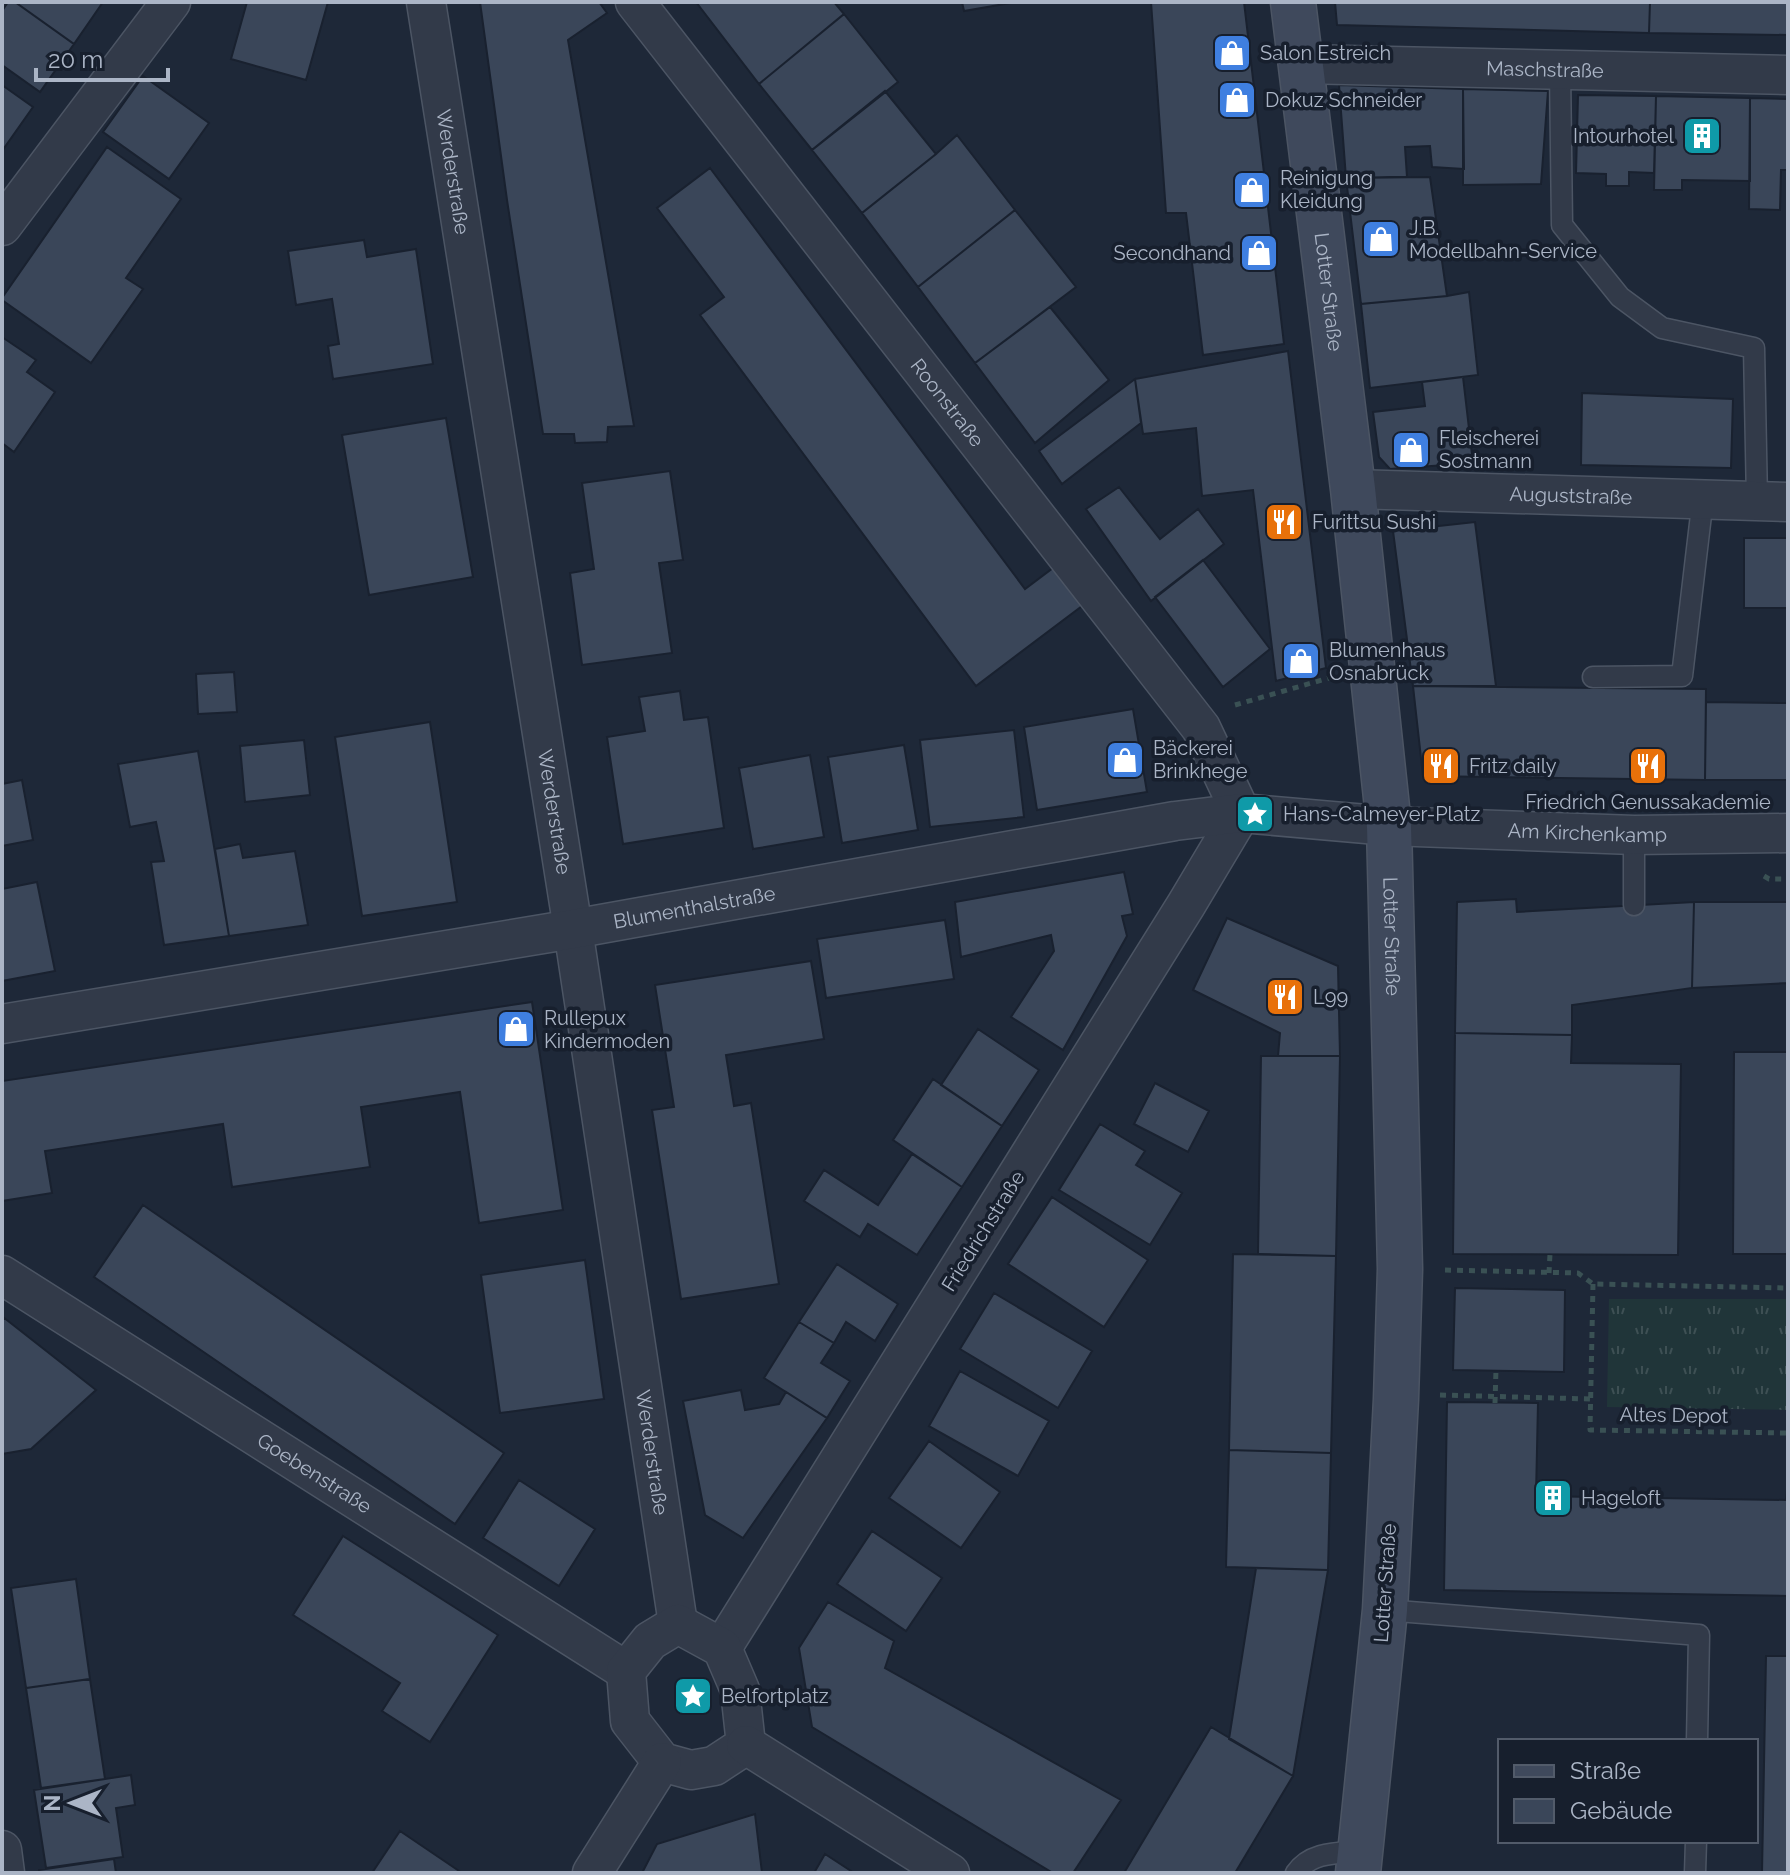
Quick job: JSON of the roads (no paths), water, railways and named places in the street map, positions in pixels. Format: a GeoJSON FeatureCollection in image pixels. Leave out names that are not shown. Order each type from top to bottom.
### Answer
{"type":"FeatureCollection","features":[{"type":"Feature","properties":{"kind":"street"},"geometry":{"type":"LineString","coordinates":[[2,226],[171,2]]}},
{"type":"Feature","properties":{"kind":"street","name":"Werderstraße"},"geometry":{"type":"LineString","coordinates":[[426,2],[573,929],[678,1624]]}},
{"type":"Feature","properties":{"kind":"street","name":"Roonstraße"},"geometry":{"type":"LineString","coordinates":[[635,2],[1201,728],[1241,813]]}},
{"type":"Feature","properties":{"kind":"street","name":"Lotter Straße"},"geometry":{"type":"LineString","coordinates":[[1293,2],[1353,489],[1389,826],[1400,1269],[1385,1610],[1359,1862]]}},
{"type":"Feature","properties":{"kind":"street","name":"Maschstraße"},"geometry":{"type":"LineString","coordinates":[[1301,64],[1788,75]]}},
{"type":"Feature","properties":{"kind":"street","name":"Auguststraße"},"geometry":{"type":"LineString","coordinates":[[1353,489],[1772,502]]}},
{"type":"Feature","properties":{"kind":"street","name":"Blumenthalstraße"},"geometry":{"type":"LineString","coordinates":[[2,1024],[573,929],[1175,821],[1241,813],[1389,826]]}},
{"type":"Feature","properties":{"kind":"street","name":"Friedrichstraße"},"geometry":{"type":"LineString","coordinates":[[722,1648],[1241,813]]}},
{"type":"Feature","properties":{"kind":"street","name":"Am Kirchenkamp"},"geometry":{"type":"LineString","coordinates":[[1389,826],[1634,835],[1788,833]]}},
{"type":"Feature","properties":{"kind":"street","name":"Goebenstraße"},"geometry":{"type":"LineString","coordinates":[[2,1275],[626,1671]]}},
{"type":"Feature","properties":{"kind":"street"},"geometry":{"type":"LineString","coordinates":[[678,1624],[722,1648],[740,1690],[746,1745],[714,1766],[691,1770],[662,1762],[630,1721],[626,1671],[650,1641],[678,1624]]}},
{"type":"Feature","properties":{"kind":"street"},"geometry":{"type":"LineString","coordinates":[[746,1745],[950,1873]]}},
{"type":"Feature","properties":{"kind":"street"},"geometry":{"type":"LineString","coordinates":[[592,1873],[662,1762]]}},
{"type":"Feature","properties":{"kind":"street"},"geometry":{"type":"LineString","coordinates":[[2,1850],[5,1873]]}},
{"type":"Feature","properties":{"kind":"lane"},"geometry":{"type":"LineString","coordinates":[[1560,69],[1562,225],[1620,297],[1662,328],[1754,348],[1772,502]]}},
{"type":"Feature","properties":{"kind":"lane"},"geometry":{"type":"LineString","coordinates":[[1593,677],[1682,676],[1703,498]]}},
{"type":"Feature","properties":{"kind":"lane"},"geometry":{"type":"LineString","coordinates":[[1634,835],[1634,905]]}},
{"type":"Feature","properties":{"kind":"lane"},"geometry":{"type":"LineString","coordinates":[[1385,1610],[1699,1635],[1697,1739]]}},
{"type":"Feature","properties":{"kind":"lane"},"geometry":{"type":"LineString","coordinates":[[1695,1873],[1696,1843]]}},
{"type":"Feature","properties":{"kind":"lane"},"geometry":{"type":"LineString","coordinates":[[1296,1873],[1299,1868],[1324,1854],[1359,1862]]}},
{"type":"Feature","properties":{"kind":"place","name":"Salon Estreich"},"geometry":{"type":"Point","coordinates":[1232,53]}},
{"type":"Feature","properties":{"kind":"place","name":"Dokuz Schneider"},"geometry":{"type":"Point","coordinates":[1237,100]}},
{"type":"Feature","properties":{"kind":"place","name":"Intourhotel"},"geometry":{"type":"Point","coordinates":[1702,136]}},
{"type":"Feature","properties":{"kind":"place","name":"Reinigung Kleidung"},"geometry":{"type":"Point","coordinates":[1252,190]}},
{"type":"Feature","properties":{"kind":"place","name":"J.B. Modellbahn-Service"},"geometry":{"type":"Point","coordinates":[1381,239]}},
{"type":"Feature","properties":{"kind":"place","name":"Secondhand"},"geometry":{"type":"Point","coordinates":[1259,253]}},
{"type":"Feature","properties":{"kind":"place","name":"Fleischerei Sostmann"},"geometry":{"type":"Point","coordinates":[1411,450]}},
{"type":"Feature","properties":{"kind":"place","name":"Furittsu Sushi"},"geometry":{"type":"Point","coordinates":[1284,522]}},
{"type":"Feature","properties":{"kind":"place","name":"Blumenhaus Osnabrück"},"geometry":{"type":"Point","coordinates":[1301,661]}},
{"type":"Feature","properties":{"kind":"place","name":"Bäckerei Brinkhege"},"geometry":{"type":"Point","coordinates":[1125,760]}},
{"type":"Feature","properties":{"kind":"place","name":"Fritz daily"},"geometry":{"type":"Point","coordinates":[1441,766]}},
{"type":"Feature","properties":{"kind":"place","name":"Friedrich Genussakademie"},"geometry":{"type":"Point","coordinates":[1648,766]}},
{"type":"Feature","properties":{"kind":"place","name":"Hans-Calmeyer-Platz"},"geometry":{"type":"Point","coordinates":[1255,814]}},
{"type":"Feature","properties":{"kind":"place","name":"L99"},"geometry":{"type":"Point","coordinates":[1285,997]}},
{"type":"Feature","properties":{"kind":"place","name":"Rullepux Kindermoden"},"geometry":{"type":"Point","coordinates":[516,1029]}},
{"type":"Feature","properties":{"kind":"place","name":"Hageloft"},"geometry":{"type":"Point","coordinates":[1553,1498]}},
{"type":"Feature","properties":{"kind":"place","name":"Belfortplatz"},"geometry":{"type":"Point","coordinates":[693,1696]}}]}
